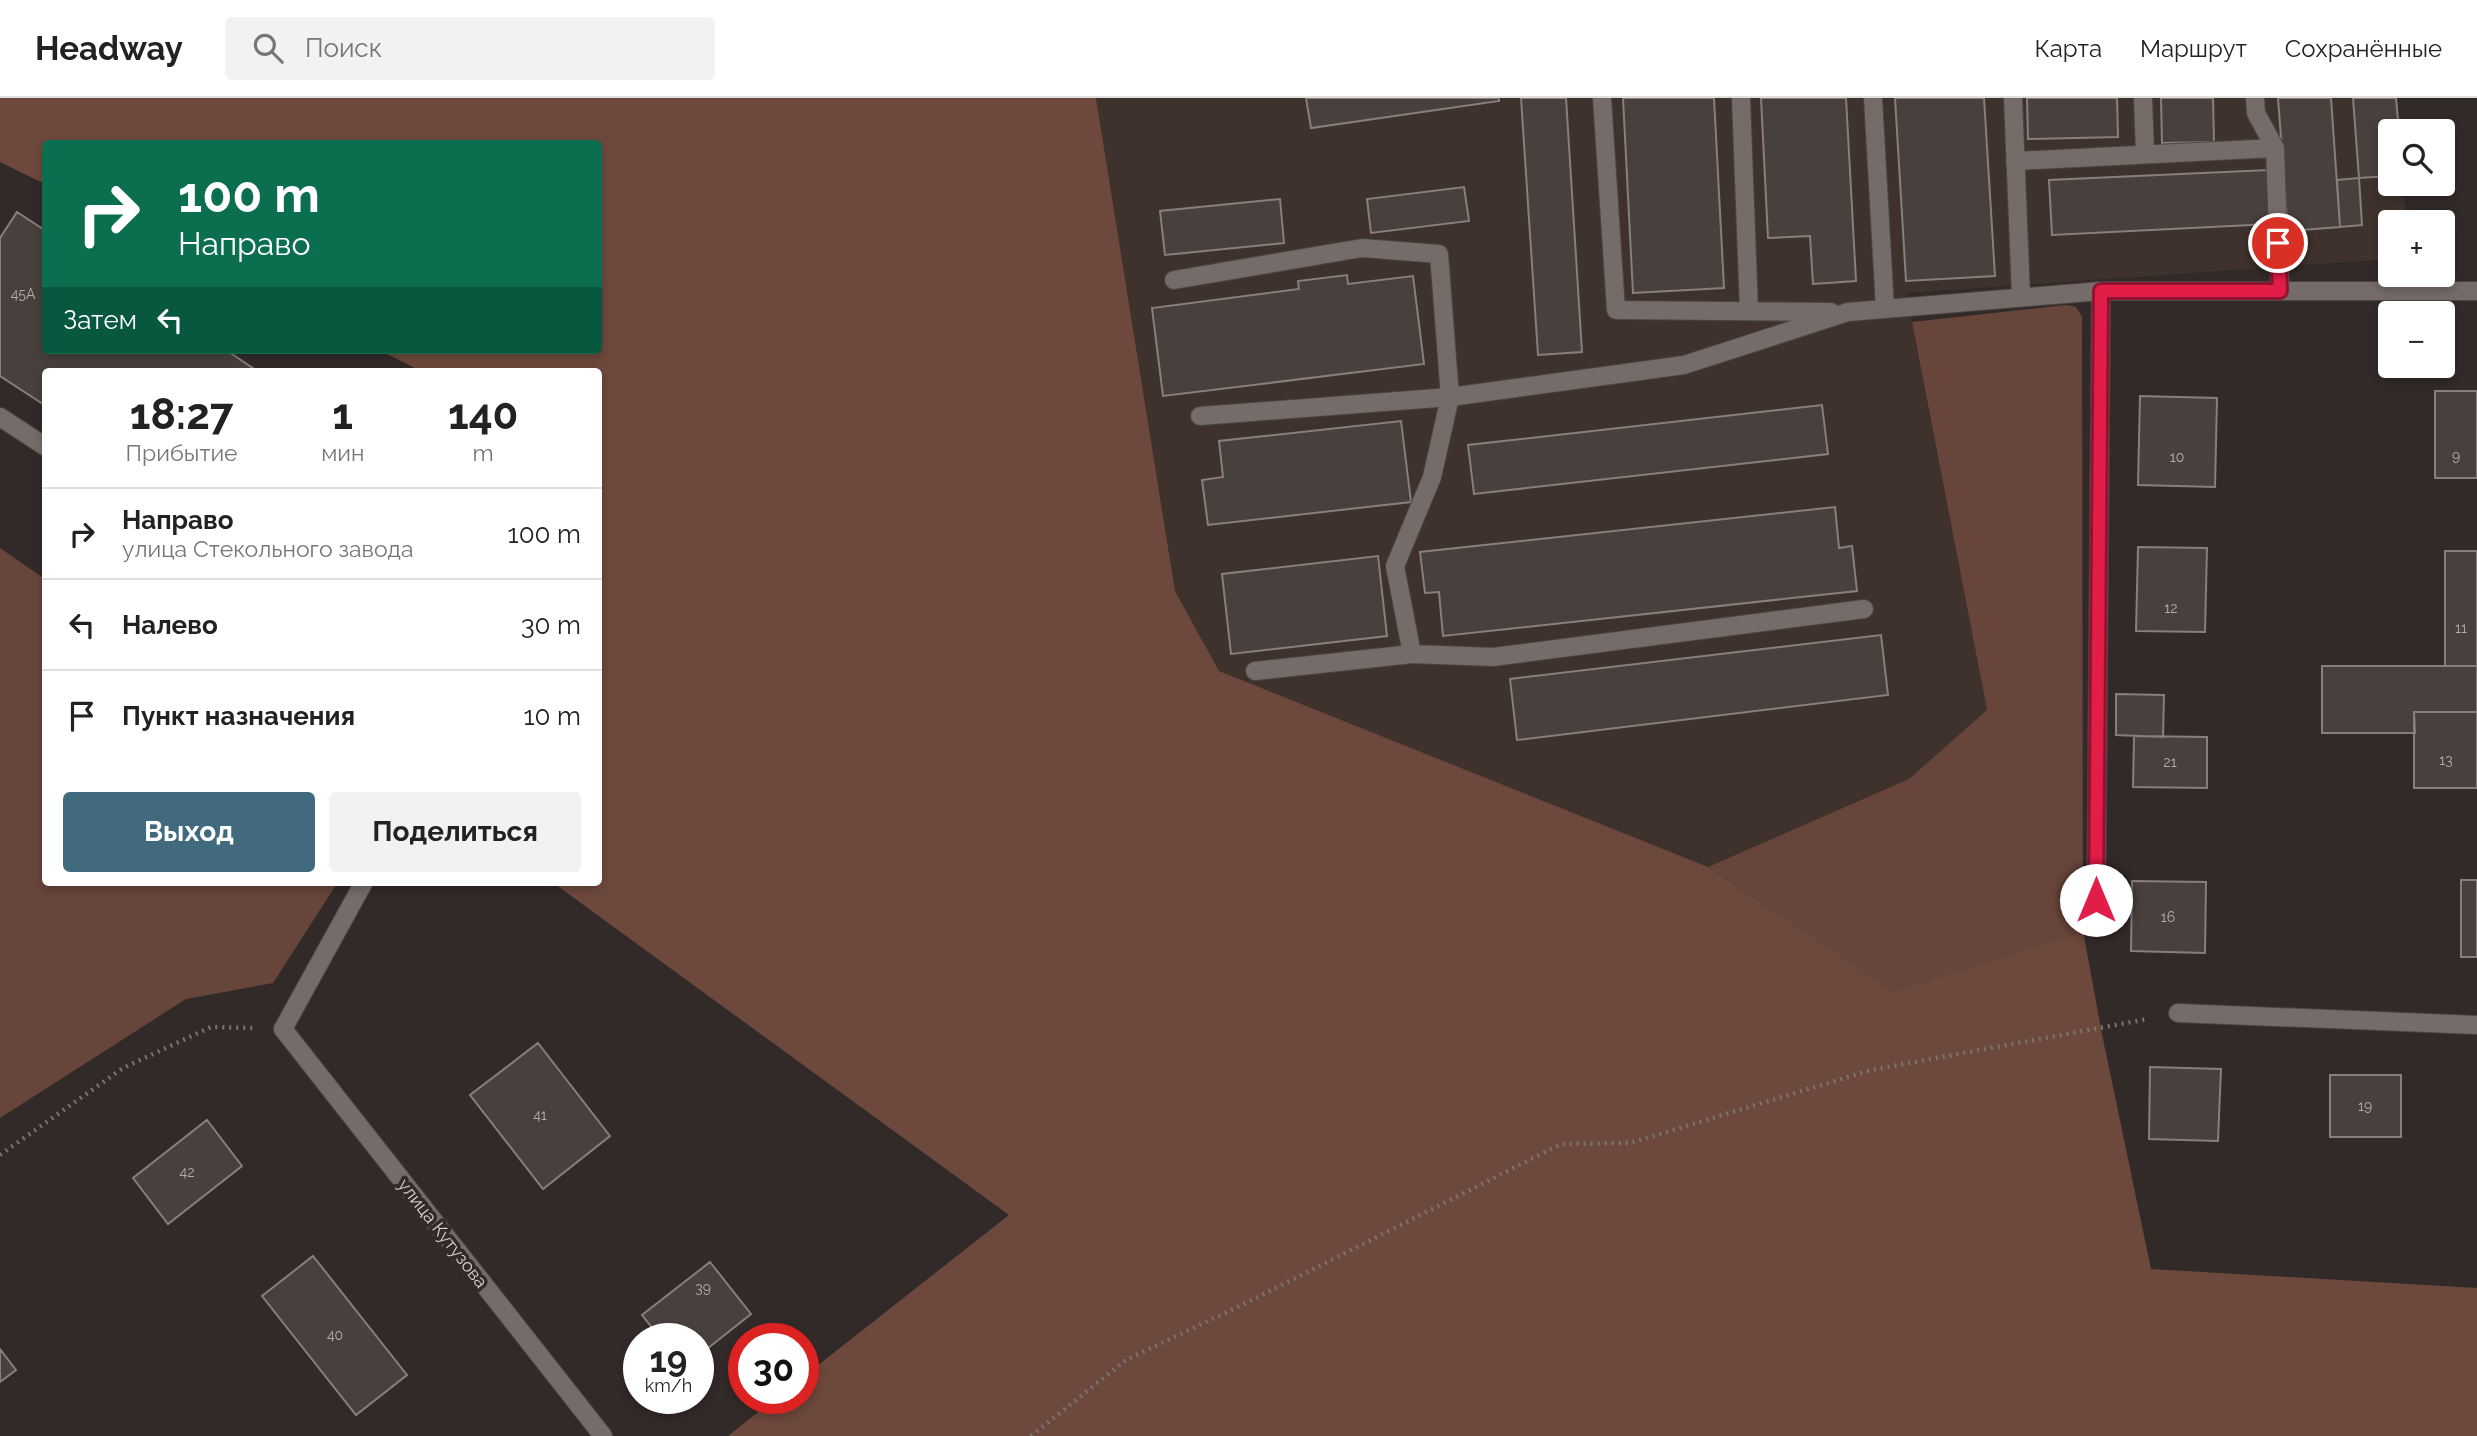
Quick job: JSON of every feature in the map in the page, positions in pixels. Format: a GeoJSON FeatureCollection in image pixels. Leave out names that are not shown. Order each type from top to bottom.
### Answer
{"type":"FeatureCollection","features":[{"type":"Feature","properties":{"kind":"street"},"geometry":{"type":"LineString","coordinates":[[1602,98],[1616,310],[1848,312],[2101,291],[2477,292]]}},
{"type":"Feature","properties":{"kind":"street"},"geometry":{"type":"LineString","coordinates":[[1741,98],[1749,311]]}},
{"type":"Feature","properties":{"kind":"street"},"geometry":{"type":"LineString","coordinates":[[1872,98],[1885,308]]}},
{"type":"Feature","properties":{"kind":"street"},"geometry":{"type":"LineString","coordinates":[[2013,98],[2021,296]]}},
{"type":"Feature","properties":{"kind":"street"},"geometry":{"type":"LineString","coordinates":[[2143,98],[2145,154]]}},
{"type":"Feature","properties":{"kind":"street"},"geometry":{"type":"LineString","coordinates":[[2255,98],[2256,113],[2275,148],[2280,291]]}},
{"type":"Feature","properties":{"kind":"street"},"geometry":{"type":"LineString","coordinates":[[2015,161],[2275,148]]}},
{"type":"Feature","properties":{"kind":"street"},"geometry":{"type":"LineString","coordinates":[[1174,280],[1363,248],[1438,254],[1450,397],[1432,477],[1395,566],[1412,654]]}},
{"type":"Feature","properties":{"kind":"street"},"geometry":{"type":"LineString","coordinates":[[2096,927],[2101,291]]}},
{"type":"Feature","properties":{"kind":"street"},"geometry":{"type":"LineString","coordinates":[[1200,416],[1450,397],[1684,365],[1848,312]]}},
{"type":"Feature","properties":{"kind":"street"},"geometry":{"type":"LineString","coordinates":[[0,417],[42,444]]}},
{"type":"Feature","properties":{"kind":"street"},"geometry":{"type":"LineString","coordinates":[[1255,671],[1412,654],[1493,657],[1864,609]]}},
{"type":"Feature","properties":{"kind":"street"},"geometry":{"type":"LineString","coordinates":[[283,1029],[361,886]]}},
{"type":"Feature","properties":{"kind":"street"},"geometry":{"type":"LineString","coordinates":[[2178,1013],[2477,1026]]}},
{"type":"Feature","properties":{"kind":"street","name":"улица Кутузова"},"geometry":{"type":"LineString","coordinates":[[283,1029],[603,1436]]}},
{"type":"Feature","properties":{"kind":"path"},"geometry":{"type":"LineString","coordinates":[[1031,1436],[1126,1360],[1250,1301],[1561,1144],[1630,1143],[1871,1070],[2178,1013]]}},
{"type":"Feature","properties":{"kind":"path"},"geometry":{"type":"LineString","coordinates":[[0,1155],[123,1068],[211,1027],[283,1029]]}},
{"type":"Feature","properties":{"kind":"shaded area"},"geometry":{"type":"Polygon","coordinates":[[[0,98],[1096,98],[1175,591],[1219,671],[1708,867],[1894,992],[2083,931],[2151,1269],[2477,1288],[2477,1436],[728,1436],[756,1414],[819,1414],[819,1364],[1009,1215],[557,886],[602,886],[602,368],[415,368],[387,354],[602,354],[602,140],[42,140],[42,183],[0,162],[0,98]]]}},
{"type":"Feature","properties":{"kind":"shaded area"},"geometry":{"type":"Polygon","coordinates":[[[1096,98],[2396,98],[2398,119],[2378,119],[2378,196],[2404,196],[2405,210],[2378,210],[2378,260],[1906,293],[1987,710],[1909,779],[1708,867],[1219,671],[1175,591],[1096,98]]]}},
{"type":"Feature","properties":{"kind":"shaded area"},"geometry":{"type":"Polygon","coordinates":[[[2066,305],[2076,307],[2082,317],[2083,931],[1894,993],[1708,867],[1909,779],[1987,710],[1912,322],[2066,305]]]}},
{"type":"Feature","properties":{"kind":"shaded area"},"geometry":{"type":"Polygon","coordinates":[[[0,548],[42,577],[42,886],[335,886],[273,983],[186,999],[0,1118],[0,548]]]}},
{"type":"Feature","properties":{"kind":"building"},"geometry":{"type":"Polygon","coordinates":[[[1306,98],[1499,98],[1499,101],[1311,128],[1306,98]]]}},
{"type":"Feature","properties":{"kind":"building"},"geometry":{"type":"Polygon","coordinates":[[[1521,98],[1566,98],[1582,352],[1538,355],[1521,98]]]}},
{"type":"Feature","properties":{"kind":"building"},"geometry":{"type":"Polygon","coordinates":[[[1623,98],[1714,98],[1724,288],[1633,293],[1623,98]]]}},
{"type":"Feature","properties":{"kind":"building"},"geometry":{"type":"Polygon","coordinates":[[[1761,98],[1846,98],[1856,281],[1813,284],[1810,236],[1768,238],[1761,98]]]}},
{"type":"Feature","properties":{"kind":"building"},"geometry":{"type":"Polygon","coordinates":[[[1895,98],[1984,98],[1995,276],[1906,281],[1895,98]]]}},
{"type":"Feature","properties":{"kind":"building"},"geometry":{"type":"Polygon","coordinates":[[[2027,98],[2117,98],[2118,137],[2028,139],[2027,98]]]}},
{"type":"Feature","properties":{"kind":"building"},"geometry":{"type":"Polygon","coordinates":[[[2161,98],[2213,98],[2214,142],[2162,143],[2161,98]]]}},
{"type":"Feature","properties":{"kind":"building"},"geometry":{"type":"Polygon","coordinates":[[[2278,98],[2331,98],[2340,227],[2288,231],[2278,98]]]}},
{"type":"Feature","properties":{"kind":"building"},"geometry":{"type":"Polygon","coordinates":[[[2353,98],[2396,98],[2398,119],[2378,119],[2378,177],[2359,178],[2353,98]]]}},
{"type":"Feature","properties":{"kind":"building"},"geometry":{"type":"Polygon","coordinates":[[[2268,170],[2270,224],[2052,235],[2049,180],[2268,170]]]}},
{"type":"Feature","properties":{"kind":"building"},"geometry":{"type":"Polygon","coordinates":[[[2359,178],[2362,225],[2340,227],[2337,180],[2359,178]]]}},
{"type":"Feature","properties":{"kind":"building"},"geometry":{"type":"Polygon","coordinates":[[[1464,187],[1469,221],[1371,233],[1367,199],[1464,187]]]}},
{"type":"Feature","properties":{"kind":"building"},"geometry":{"type":"Polygon","coordinates":[[[1280,199],[1284,243],[1165,255],[1160,211],[1280,199]]]}},
{"type":"Feature","properties":{"kind":"building"},"geometry":{"type":"Polygon","coordinates":[[[17,212],[42,228],[42,354],[232,354],[253,368],[42,368],[42,403],[0,376],[0,238],[17,212]]]}},
{"type":"Feature","properties":{"kind":"building"},"geometry":{"type":"Polygon","coordinates":[[[1347,275],[1348,284],[1413,276],[1424,364],[1163,396],[1152,308],[1299,289],[1298,281],[1347,275]]]}},
{"type":"Feature","properties":{"kind":"building"},"geometry":{"type":"Polygon","coordinates":[[[2435,391],[2477,391],[2477,478],[2435,478],[2435,391]]]}},
{"type":"Feature","properties":{"kind":"building"},"geometry":{"type":"Polygon","coordinates":[[[2140,396],[2217,398],[2215,487],[2138,485],[2140,396]]]}},
{"type":"Feature","properties":{"kind":"building"},"geometry":{"type":"Polygon","coordinates":[[[1822,405],[1828,454],[1474,494],[1468,445],[1822,405]]]}},
{"type":"Feature","properties":{"kind":"building"},"geometry":{"type":"Polygon","coordinates":[[[1401,421],[1411,502],[1208,525],[1202,480],[1223,477],[1219,441],[1401,421]]]}},
{"type":"Feature","properties":{"kind":"building"},"geometry":{"type":"Polygon","coordinates":[[[1835,507],[1839,548],[1852,546],[1857,591],[1443,636],[1439,592],[1425,593],[1420,552],[1835,507]]]}},
{"type":"Feature","properties":{"kind":"building"},"geometry":{"type":"Polygon","coordinates":[[[2138,547],[2207,548],[2205,632],[2136,631],[2138,547]]]}},
{"type":"Feature","properties":{"kind":"building"},"geometry":{"type":"Polygon","coordinates":[[[2445,551],[2477,551],[2477,666],[2445,666],[2445,551]]]}},
{"type":"Feature","properties":{"kind":"building"},"geometry":{"type":"Polygon","coordinates":[[[1378,556],[1387,636],[1231,654],[1222,574],[1378,556]]]}},
{"type":"Feature","properties":{"kind":"building"},"geometry":{"type":"Polygon","coordinates":[[[1881,635],[1888,695],[1517,740],[1510,679],[1881,635]]]}},
{"type":"Feature","properties":{"kind":"building"},"geometry":{"type":"Polygon","coordinates":[[[2322,666],[2477,666],[2477,712],[2414,712],[2415,733],[2322,733],[2322,666]]]}},
{"type":"Feature","properties":{"kind":"building"},"geometry":{"type":"Polygon","coordinates":[[[2116,694],[2164,695],[2163,737],[2116,735],[2116,694]]]}},
{"type":"Feature","properties":{"kind":"building"},"geometry":{"type":"Polygon","coordinates":[[[2414,712],[2477,712],[2477,788],[2414,788],[2414,712]]]}},
{"type":"Feature","properties":{"kind":"building"},"geometry":{"type":"Polygon","coordinates":[[[2134,736],[2207,737],[2207,788],[2133,787],[2134,736]]]}},
{"type":"Feature","properties":{"kind":"building"},"geometry":{"type":"Polygon","coordinates":[[[2461,880],[2477,880],[2477,957],[2461,957],[2461,880]]]}},
{"type":"Feature","properties":{"kind":"building"},"geometry":{"type":"Polygon","coordinates":[[[2132,881],[2206,882],[2205,953],[2131,951],[2132,881]]]}},
{"type":"Feature","properties":{"kind":"building"},"geometry":{"type":"Polygon","coordinates":[[[538,1043],[610,1136],[543,1189],[470,1095],[538,1043]]]}},
{"type":"Feature","properties":{"kind":"building"},"geometry":{"type":"Polygon","coordinates":[[[2150,1067],[2221,1069],[2218,1141],[2149,1139],[2150,1067]]]}},
{"type":"Feature","properties":{"kind":"building"},"geometry":{"type":"Polygon","coordinates":[[[2330,1075],[2401,1075],[2401,1137],[2330,1137],[2330,1075]]]}},
{"type":"Feature","properties":{"kind":"building"},"geometry":{"type":"Polygon","coordinates":[[[207,1120],[242,1166],[168,1224],[133,1178],[207,1120]]]}},
{"type":"Feature","properties":{"kind":"building"},"geometry":{"type":"Polygon","coordinates":[[[313,1256],[407,1375],[356,1415],[262,1296],[313,1256]]]}},
{"type":"Feature","properties":{"kind":"building"},"geometry":{"type":"Polygon","coordinates":[[[710,1262],[751,1314],[740,1323],[728,1323],[728,1332],[714,1343],[714,1323],[648,1323],[642,1315],[710,1262]]]}},
{"type":"Feature","properties":{"kind":"building"},"geometry":{"type":"Polygon","coordinates":[[[0,1349],[16,1370],[0,1382],[0,1349]]]}},
{"type":"Feature","properties":{"kind":"route"},"geometry":{"type":"LineString","coordinates":[[2096,900],[2101,291],[2280,291],[2278,243]]}}]}
